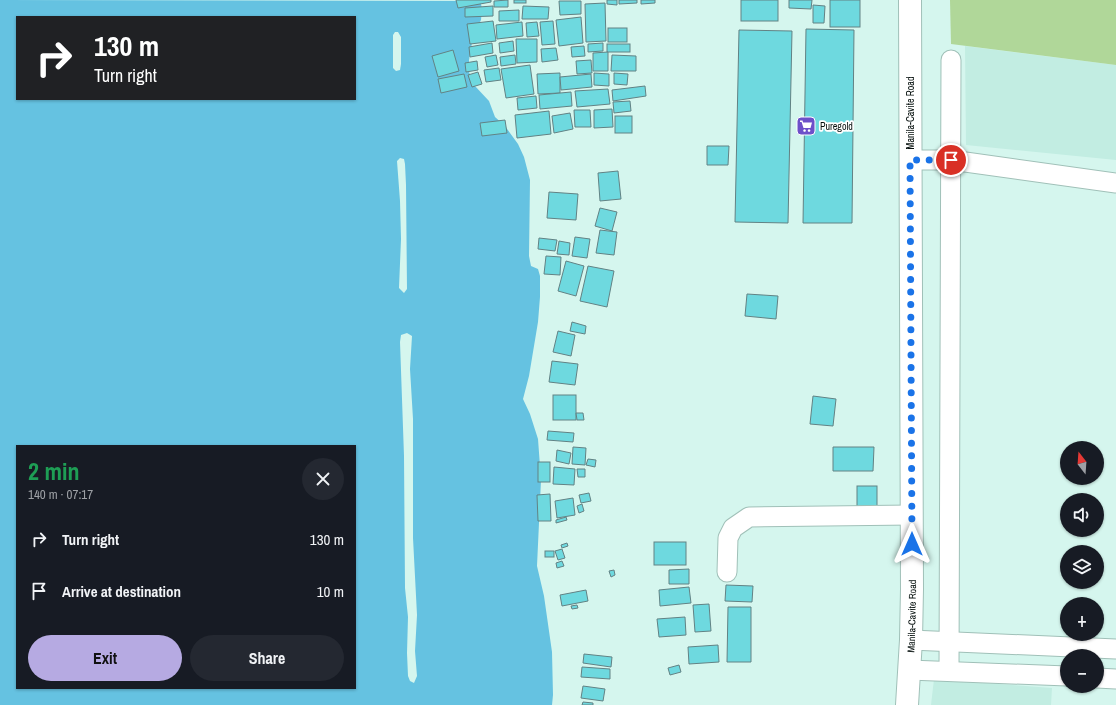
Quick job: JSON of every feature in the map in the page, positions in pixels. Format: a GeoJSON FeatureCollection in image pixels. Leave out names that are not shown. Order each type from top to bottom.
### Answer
{"type":"FeatureCollection","features":[{"type":"Feature","properties":{"kind":"main road","name":"Manila-Cavite Road"},"geometry":{"type":"LineString","coordinates":[[907,705],[911,640],[912,514],[910,0]]}},
{"type":"Feature","properties":{"kind":"street"},"geometry":{"type":"LineString","coordinates":[[948,671],[951,60]]}},
{"type":"Feature","properties":{"kind":"street"},"geometry":{"type":"LineString","coordinates":[[910,160],[951,160],[1116,182]]}},
{"type":"Feature","properties":{"kind":"street"},"geometry":{"type":"LineString","coordinates":[[727,572],[728,538],[733,528],[749,517],[912,514]]}},
{"type":"Feature","properties":{"kind":"street"},"geometry":{"type":"LineString","coordinates":[[911,640],[1116,649]]}},
{"type":"Feature","properties":{"kind":"street"},"geometry":{"type":"LineString","coordinates":[[909,670],[1060,676]]}},
{"type":"Feature","properties":{"kind":"street"},"geometry":{"type":"LineString","coordinates":[[1104,678],[1116,679]]}},
{"type":"Feature","properties":{"kind":"shaded area"},"geometry":{"type":"Polygon","coordinates":[[[965,46],[1116,65],[1116,160],[966,145],[965,46]]]}},
{"type":"Feature","properties":{"kind":"shaded area"},"geometry":{"type":"Polygon","coordinates":[[[934,679],[1052,688],[1051,705],[931,705],[934,679]]]}},
{"type":"Feature","properties":{"kind":"green space"},"geometry":{"type":"Polygon","coordinates":[[[950,0],[1116,0],[1116,65],[951,44],[950,0]]]}},
{"type":"Feature","properties":{"kind":"water"},"geometry":{"type":"Polygon","coordinates":[[[0,0],[480,1],[482,8],[481,20],[473,37],[469,60],[469,72],[474,85],[489,101],[495,117],[505,126],[518,144],[524,157],[530,180],[529,256],[531,266],[538,269],[540,276],[538,322],[529,376],[523,399],[530,414],[538,439],[541,480],[537,566],[544,596],[552,652],[552,705],[0,705],[0,0]]]}},
{"type":"Feature","properties":{"kind":"pier"},"geometry":{"type":"Polygon","coordinates":[[[395,32],[398,32],[401,37],[401,64],[400,70],[396,71],[393,68],[393,35],[395,32]]]}},
{"type":"Feature","properties":{"kind":"pier"},"geometry":{"type":"Polygon","coordinates":[[[400,158],[404,159],[406,185],[407,289],[404,293],[399,288],[401,239],[397,161],[400,158]]]}},
{"type":"Feature","properties":{"kind":"pier"},"geometry":{"type":"Polygon","coordinates":[[[407,333],[412,336],[410,369],[413,419],[413,538],[417,615],[415,651],[417,676],[414,683],[410,681],[408,676],[407,653],[408,617],[405,588],[404,456],[400,342],[401,335],[407,333]]]}},
{"type":"Feature","properties":{"kind":"building"},"geometry":{"type":"Polygon","coordinates":[[[456,0],[491,0],[491,2],[458,8],[456,0]]]}},
{"type":"Feature","properties":{"kind":"building"},"geometry":{"type":"Polygon","coordinates":[[[508,0],[508,7],[494,7],[494,1],[508,0]]]}},
{"type":"Feature","properties":{"kind":"building"},"geometry":{"type":"Polygon","coordinates":[[[514,0],[526,0],[526,3],[514,3],[514,0]]]}},
{"type":"Feature","properties":{"kind":"building"},"geometry":{"type":"Polygon","coordinates":[[[607,0],[617,0],[617,5],[607,4],[607,0]]]}},
{"type":"Feature","properties":{"kind":"building"},"geometry":{"type":"Polygon","coordinates":[[[619,0],[637,0],[637,3],[619,4],[619,0]]]}},
{"type":"Feature","properties":{"kind":"building"},"geometry":{"type":"Polygon","coordinates":[[[641,0],[655,0],[655,3],[641,4],[641,0]]]}},
{"type":"Feature","properties":{"kind":"building"},"geometry":{"type":"Polygon","coordinates":[[[741,0],[778,0],[778,21],[741,21],[741,0]]]}},
{"type":"Feature","properties":{"kind":"building"},"geometry":{"type":"Polygon","coordinates":[[[789,0],[812,0],[811,9],[789,8],[789,0]]]}},
{"type":"Feature","properties":{"kind":"building"},"geometry":{"type":"Polygon","coordinates":[[[830,0],[860,0],[860,27],[830,27],[830,0]]]}},
{"type":"Feature","properties":{"kind":"building"},"geometry":{"type":"Polygon","coordinates":[[[559,1],[581,1],[581,14],[560,15],[559,1]]]}},
{"type":"Feature","properties":{"kind":"building"},"geometry":{"type":"Polygon","coordinates":[[[605,3],[606,41],[586,42],[585,4],[605,3]]]}},
{"type":"Feature","properties":{"kind":"building"},"geometry":{"type":"Polygon","coordinates":[[[813,5],[825,6],[824,23],[813,23],[813,5]]]}},
{"type":"Feature","properties":{"kind":"building"},"geometry":{"type":"Polygon","coordinates":[[[493,6],[493,16],[465,17],[465,8],[493,6]]]}},
{"type":"Feature","properties":{"kind":"building"},"geometry":{"type":"Polygon","coordinates":[[[523,6],[549,7],[548,19],[522,19],[523,6]]]}},
{"type":"Feature","properties":{"kind":"building"},"geometry":{"type":"Polygon","coordinates":[[[519,10],[519,21],[499,21],[499,11],[519,10]]]}},
{"type":"Feature","properties":{"kind":"building"},"geometry":{"type":"Polygon","coordinates":[[[581,17],[583,43],[559,46],[556,20],[581,17]]]}},
{"type":"Feature","properties":{"kind":"building"},"geometry":{"type":"Polygon","coordinates":[[[493,21],[496,41],[470,44],[467,24],[493,21]]]}},
{"type":"Feature","properties":{"kind":"building"},"geometry":{"type":"Polygon","coordinates":[[[553,21],[555,44],[542,45],[540,22],[553,21]]]}},
{"type":"Feature","properties":{"kind":"building"},"geometry":{"type":"Polygon","coordinates":[[[522,22],[523,36],[497,39],[496,25],[522,22]]]}},
{"type":"Feature","properties":{"kind":"building"},"geometry":{"type":"Polygon","coordinates":[[[537,22],[539,36],[527,37],[526,23],[537,22]]]}},
{"type":"Feature","properties":{"kind":"building"},"geometry":{"type":"Polygon","coordinates":[[[608,28],[627,28],[627,42],[608,42],[608,28]]]}},
{"type":"Feature","properties":{"kind":"building"},"geometry":{"type":"Polygon","coordinates":[[[806,29],[854,30],[852,223],[803,223],[806,29]]]}},
{"type":"Feature","properties":{"kind":"building"},"geometry":{"type":"Polygon","coordinates":[[[739,30],[792,31],[788,223],[735,222],[739,30]]]}},
{"type":"Feature","properties":{"kind":"building"},"geometry":{"type":"Polygon","coordinates":[[[516,39],[537,39],[537,62],[517,63],[516,39]]]}},
{"type":"Feature","properties":{"kind":"building"},"geometry":{"type":"Polygon","coordinates":[[[513,41],[514,51],[500,53],[499,43],[513,41]]]}},
{"type":"Feature","properties":{"kind":"building"},"geometry":{"type":"Polygon","coordinates":[[[492,43],[493,53],[470,57],[469,47],[492,43]]]}},
{"type":"Feature","properties":{"kind":"building"},"geometry":{"type":"Polygon","coordinates":[[[603,43],[603,51],[588,52],[588,44],[603,43]]]}},
{"type":"Feature","properties":{"kind":"building"},"geometry":{"type":"Polygon","coordinates":[[[607,44],[630,44],[630,52],[607,52],[607,44]]]}},
{"type":"Feature","properties":{"kind":"building"},"geometry":{"type":"Polygon","coordinates":[[[584,46],[585,56],[572,57],[571,47],[584,46]]]}},
{"type":"Feature","properties":{"kind":"building"},"geometry":{"type":"Polygon","coordinates":[[[556,48],[558,60],[542,62],[541,49],[556,48]]]}},
{"type":"Feature","properties":{"kind":"building"},"geometry":{"type":"Polygon","coordinates":[[[453,50],[459,71],[438,77],[432,56],[453,50]]]}},
{"type":"Feature","properties":{"kind":"building"},"geometry":{"type":"Polygon","coordinates":[[[608,52],[608,71],[593,71],[593,53],[608,52]]]}},
{"type":"Feature","properties":{"kind":"building"},"geometry":{"type":"Polygon","coordinates":[[[496,55],[498,65],[487,67],[485,57],[496,55]]]}},
{"type":"Feature","properties":{"kind":"building"},"geometry":{"type":"Polygon","coordinates":[[[515,55],[516,64],[501,66],[500,57],[515,55]]]}},
{"type":"Feature","properties":{"kind":"building"},"geometry":{"type":"Polygon","coordinates":[[[612,55],[636,56],[636,71],[611,71],[612,55]]]}},
{"type":"Feature","properties":{"kind":"building"},"geometry":{"type":"Polygon","coordinates":[[[591,60],[592,73],[577,74],[576,61],[591,60]]]}},
{"type":"Feature","properties":{"kind":"building"},"geometry":{"type":"Polygon","coordinates":[[[477,61],[478,70],[466,72],[465,63],[477,61]]]}},
{"type":"Feature","properties":{"kind":"building"},"geometry":{"type":"Polygon","coordinates":[[[530,65],[534,94],[506,98],[501,69],[530,65]]]}},
{"type":"Feature","properties":{"kind":"building"},"geometry":{"type":"Polygon","coordinates":[[[499,68],[501,80],[486,82],[484,70],[499,68]]]}},
{"type":"Feature","properties":{"kind":"building"},"geometry":{"type":"Polygon","coordinates":[[[478,72],[482,84],[472,87],[468,75],[478,72]]]}},
{"type":"Feature","properties":{"kind":"building"},"geometry":{"type":"Polygon","coordinates":[[[560,73],[560,93],[538,94],[537,74],[560,73]]]}},
{"type":"Feature","properties":{"kind":"building"},"geometry":{"type":"Polygon","coordinates":[[[594,73],[609,74],[609,86],[594,85],[594,73]]]}},
{"type":"Feature","properties":{"kind":"building"},"geometry":{"type":"Polygon","coordinates":[[[614,73],[628,74],[627,85],[614,84],[614,73]]]}},
{"type":"Feature","properties":{"kind":"building"},"geometry":{"type":"Polygon","coordinates":[[[464,74],[467,87],[441,93],[438,79],[464,74]]]}},
{"type":"Feature","properties":{"kind":"building"},"geometry":{"type":"Polygon","coordinates":[[[591,74],[592,87],[561,90],[560,77],[591,74]]]}},
{"type":"Feature","properties":{"kind":"building"},"geometry":{"type":"Polygon","coordinates":[[[645,86],[646,96],[613,101],[612,90],[645,86]]]}},
{"type":"Feature","properties":{"kind":"building"},"geometry":{"type":"Polygon","coordinates":[[[608,89],[610,104],[577,107],[575,91],[608,89]]]}},
{"type":"Feature","properties":{"kind":"building"},"geometry":{"type":"Polygon","coordinates":[[[571,92],[572,106],[540,109],[539,95],[571,92]]]}},
{"type":"Feature","properties":{"kind":"building"},"geometry":{"type":"Polygon","coordinates":[[[536,96],[537,108],[518,110],[517,98],[536,96]]]}},
{"type":"Feature","properties":{"kind":"building"},"geometry":{"type":"Polygon","coordinates":[[[630,101],[631,111],[614,113],[613,102],[630,101]]]}},
{"type":"Feature","properties":{"kind":"building"},"geometry":{"type":"Polygon","coordinates":[[[612,109],[613,127],[594,128],[594,110],[612,109]]]}},
{"type":"Feature","properties":{"kind":"building"},"geometry":{"type":"Polygon","coordinates":[[[574,110],[590,110],[591,127],[575,127],[574,110]]]}},
{"type":"Feature","properties":{"kind":"building"},"geometry":{"type":"Polygon","coordinates":[[[549,111],[551,134],[517,138],[515,115],[549,111]]]}},
{"type":"Feature","properties":{"kind":"building"},"geometry":{"type":"Polygon","coordinates":[[[570,113],[573,129],[554,133],[552,116],[570,113]]]}},
{"type":"Feature","properties":{"kind":"building"},"geometry":{"type":"Polygon","coordinates":[[[615,116],[632,116],[632,133],[615,133],[615,116]]]}},
{"type":"Feature","properties":{"kind":"building"},"geometry":{"type":"Polygon","coordinates":[[[505,120],[507,133],[482,136],[480,123],[505,120]]]}},
{"type":"Feature","properties":{"kind":"building"},"geometry":{"type":"Polygon","coordinates":[[[707,146],[729,146],[728,165],[707,165],[707,146]]]}},
{"type":"Feature","properties":{"kind":"building"},"geometry":{"type":"Polygon","coordinates":[[[618,171],[621,199],[600,201],[598,173],[618,171]]]}},
{"type":"Feature","properties":{"kind":"building"},"geometry":{"type":"Polygon","coordinates":[[[549,192],[578,194],[576,220],[547,218],[549,192]]]}},
{"type":"Feature","properties":{"kind":"building"},"geometry":{"type":"Polygon","coordinates":[[[600,208],[617,212],[612,231],[595,226],[600,208]]]}},
{"type":"Feature","properties":{"kind":"building"},"geometry":{"type":"Polygon","coordinates":[[[600,230],[617,232],[614,255],[596,253],[600,230]]]}},
{"type":"Feature","properties":{"kind":"building"},"geometry":{"type":"Polygon","coordinates":[[[575,237],[590,239],[587,258],[572,256],[575,237]]]}},
{"type":"Feature","properties":{"kind":"building"},"geometry":{"type":"Polygon","coordinates":[[[539,238],[557,240],[555,251],[538,249],[539,238]]]}},
{"type":"Feature","properties":{"kind":"building"},"geometry":{"type":"Polygon","coordinates":[[[559,241],[570,243],[569,255],[557,254],[559,241]]]}},
{"type":"Feature","properties":{"kind":"building"},"geometry":{"type":"Polygon","coordinates":[[[546,256],[561,257],[560,275],[544,274],[546,256]]]}},
{"type":"Feature","properties":{"kind":"building"},"geometry":{"type":"Polygon","coordinates":[[[566,261],[584,266],[576,296],[558,291],[566,261]]]}},
{"type":"Feature","properties":{"kind":"building"},"geometry":{"type":"Polygon","coordinates":[[[588,266],[614,271],[607,307],[580,301],[588,266]]]}},
{"type":"Feature","properties":{"kind":"building"},"geometry":{"type":"Polygon","coordinates":[[[747,294],[778,296],[776,319],[745,316],[747,294]]]}},
{"type":"Feature","properties":{"kind":"building"},"geometry":{"type":"Polygon","coordinates":[[[572,322],[586,326],[585,334],[570,331],[572,322]]]}},
{"type":"Feature","properties":{"kind":"building"},"geometry":{"type":"Polygon","coordinates":[[[558,331],[575,335],[571,356],[553,352],[558,331]]]}},
{"type":"Feature","properties":{"kind":"building"},"geometry":{"type":"Polygon","coordinates":[[[552,361],[578,364],[575,385],[549,382],[552,361]]]}},
{"type":"Feature","properties":{"kind":"building"},"geometry":{"type":"Polygon","coordinates":[[[553,395],[576,395],[576,420],[553,420],[553,395]]]}},
{"type":"Feature","properties":{"kind":"building"},"geometry":{"type":"Polygon","coordinates":[[[813,396],[836,399],[833,426],[810,424],[813,396]]]}},
{"type":"Feature","properties":{"kind":"building"},"geometry":{"type":"Polygon","coordinates":[[[576,413],[583,413],[584,420],[577,420],[576,413]]]}},
{"type":"Feature","properties":{"kind":"building"},"geometry":{"type":"Polygon","coordinates":[[[548,431],[574,433],[573,442],[547,440],[548,431]]]}},
{"type":"Feature","properties":{"kind":"building"},"geometry":{"type":"Polygon","coordinates":[[[573,447],[586,448],[585,465],[572,464],[573,447]]]}},
{"type":"Feature","properties":{"kind":"building"},"geometry":{"type":"Polygon","coordinates":[[[833,447],[874,447],[873,471],[833,471],[833,447]]]}},
{"type":"Feature","properties":{"kind":"building"},"geometry":{"type":"Polygon","coordinates":[[[557,450],[571,453],[569,464],[556,461],[557,450]]]}},
{"type":"Feature","properties":{"kind":"building"},"geometry":{"type":"Polygon","coordinates":[[[588,459],[596,460],[595,467],[586,465],[588,459]]]}},
{"type":"Feature","properties":{"kind":"building"},"geometry":{"type":"Polygon","coordinates":[[[538,462],[550,462],[550,482],[538,482],[538,462]]]}},
{"type":"Feature","properties":{"kind":"building"},"geometry":{"type":"Polygon","coordinates":[[[554,467],[575,469],[574,485],[553,484],[554,467]]]}},
{"type":"Feature","properties":{"kind":"building"},"geometry":{"type":"Polygon","coordinates":[[[577,469],[585,469],[585,477],[578,477],[577,469]]]}},
{"type":"Feature","properties":{"kind":"building"},"geometry":{"type":"Polygon","coordinates":[[[857,486],[877,486],[877,508],[857,508],[857,486]]]}},
{"type":"Feature","properties":{"kind":"building"},"geometry":{"type":"Polygon","coordinates":[[[589,493],[591,501],[581,503],[579,495],[589,493]]]}},
{"type":"Feature","properties":{"kind":"building"},"geometry":{"type":"Polygon","coordinates":[[[550,494],[551,521],[538,521],[537,495],[550,494]]]}},
{"type":"Feature","properties":{"kind":"building"},"geometry":{"type":"Polygon","coordinates":[[[573,498],[575,515],[557,518],[555,501],[573,498]]]}},
{"type":"Feature","properties":{"kind":"building"},"geometry":{"type":"Polygon","coordinates":[[[582,504],[584,511],[579,513],[577,506],[582,504]]]}},
{"type":"Feature","properties":{"kind":"building"},"geometry":{"type":"Polygon","coordinates":[[[566,517],[567,520],[556,523],[556,520],[566,517]]]}},
{"type":"Feature","properties":{"kind":"building"},"geometry":{"type":"Polygon","coordinates":[[[654,542],[686,542],[686,565],[654,565],[654,542]]]}},
{"type":"Feature","properties":{"kind":"building"},"geometry":{"type":"Polygon","coordinates":[[[567,543],[568,546],[562,548],[561,545],[567,543]]]}},
{"type":"Feature","properties":{"kind":"building"},"geometry":{"type":"Polygon","coordinates":[[[562,549],[565,558],[558,560],[555,551],[562,549]]]}},
{"type":"Feature","properties":{"kind":"building"},"geometry":{"type":"Polygon","coordinates":[[[545,551],[554,551],[554,557],[545,557],[545,551]]]}},
{"type":"Feature","properties":{"kind":"building"},"geometry":{"type":"Polygon","coordinates":[[[562,561],[564,566],[557,568],[556,563],[562,561]]]}},
{"type":"Feature","properties":{"kind":"building"},"geometry":{"type":"Polygon","coordinates":[[[689,569],[689,584],[669,584],[669,570],[689,569]]]}},
{"type":"Feature","properties":{"kind":"building"},"geometry":{"type":"Polygon","coordinates":[[[614,570],[615,575],[611,577],[609,571],[614,570]]]}},
{"type":"Feature","properties":{"kind":"building"},"geometry":{"type":"Polygon","coordinates":[[[726,585],[753,586],[752,602],[725,601],[726,585]]]}},
{"type":"Feature","properties":{"kind":"building"},"geometry":{"type":"Polygon","coordinates":[[[689,587],[691,603],[660,606],[659,590],[689,587]]]}},
{"type":"Feature","properties":{"kind":"building"},"geometry":{"type":"Polygon","coordinates":[[[586,590],[588,601],[562,606],[560,595],[586,590]]]}},
{"type":"Feature","properties":{"kind":"building"},"geometry":{"type":"Polygon","coordinates":[[[709,604],[711,631],[695,632],[693,605],[709,604]]]}},
{"type":"Feature","properties":{"kind":"building"},"geometry":{"type":"Polygon","coordinates":[[[577,605],[578,608],[572,609],[571,606],[577,605]]]}},
{"type":"Feature","properties":{"kind":"building"},"geometry":{"type":"Polygon","coordinates":[[[728,607],[751,607],[751,662],[727,662],[728,607]]]}},
{"type":"Feature","properties":{"kind":"building"},"geometry":{"type":"Polygon","coordinates":[[[685,617],[686,635],[659,637],[657,619],[685,617]]]}},
{"type":"Feature","properties":{"kind":"building"},"geometry":{"type":"Polygon","coordinates":[[[718,645],[719,662],[689,664],[688,647],[718,645]]]}},
{"type":"Feature","properties":{"kind":"building"},"geometry":{"type":"Polygon","coordinates":[[[584,654],[612,657],[611,667],[583,663],[584,654]]]}},
{"type":"Feature","properties":{"kind":"building"},"geometry":{"type":"Polygon","coordinates":[[[679,665],[681,672],[670,675],[668,668],[679,665]]]}},
{"type":"Feature","properties":{"kind":"building"},"geometry":{"type":"Polygon","coordinates":[[[582,667],[610,669],[610,679],[581,677],[582,667]]]}},
{"type":"Feature","properties":{"kind":"building"},"geometry":{"type":"Polygon","coordinates":[[[583,686],[605,689],[603,701],[581,698],[583,686]]]}},
{"type":"Feature","properties":{"kind":"building"},"geometry":{"type":"Polygon","coordinates":[[[583,702],[593,703],[593,705],[582,705],[583,702]]]}},
{"type":"Feature","properties":{"kind":"place","name":"Puregold"},"geometry":{"type":"Point","coordinates":[806,126]}},
{"type":"Feature","properties":{"kind":"route"},"geometry":{"type":"LineString","coordinates":[[912,544],[910,160],[951,160]]}}]}
